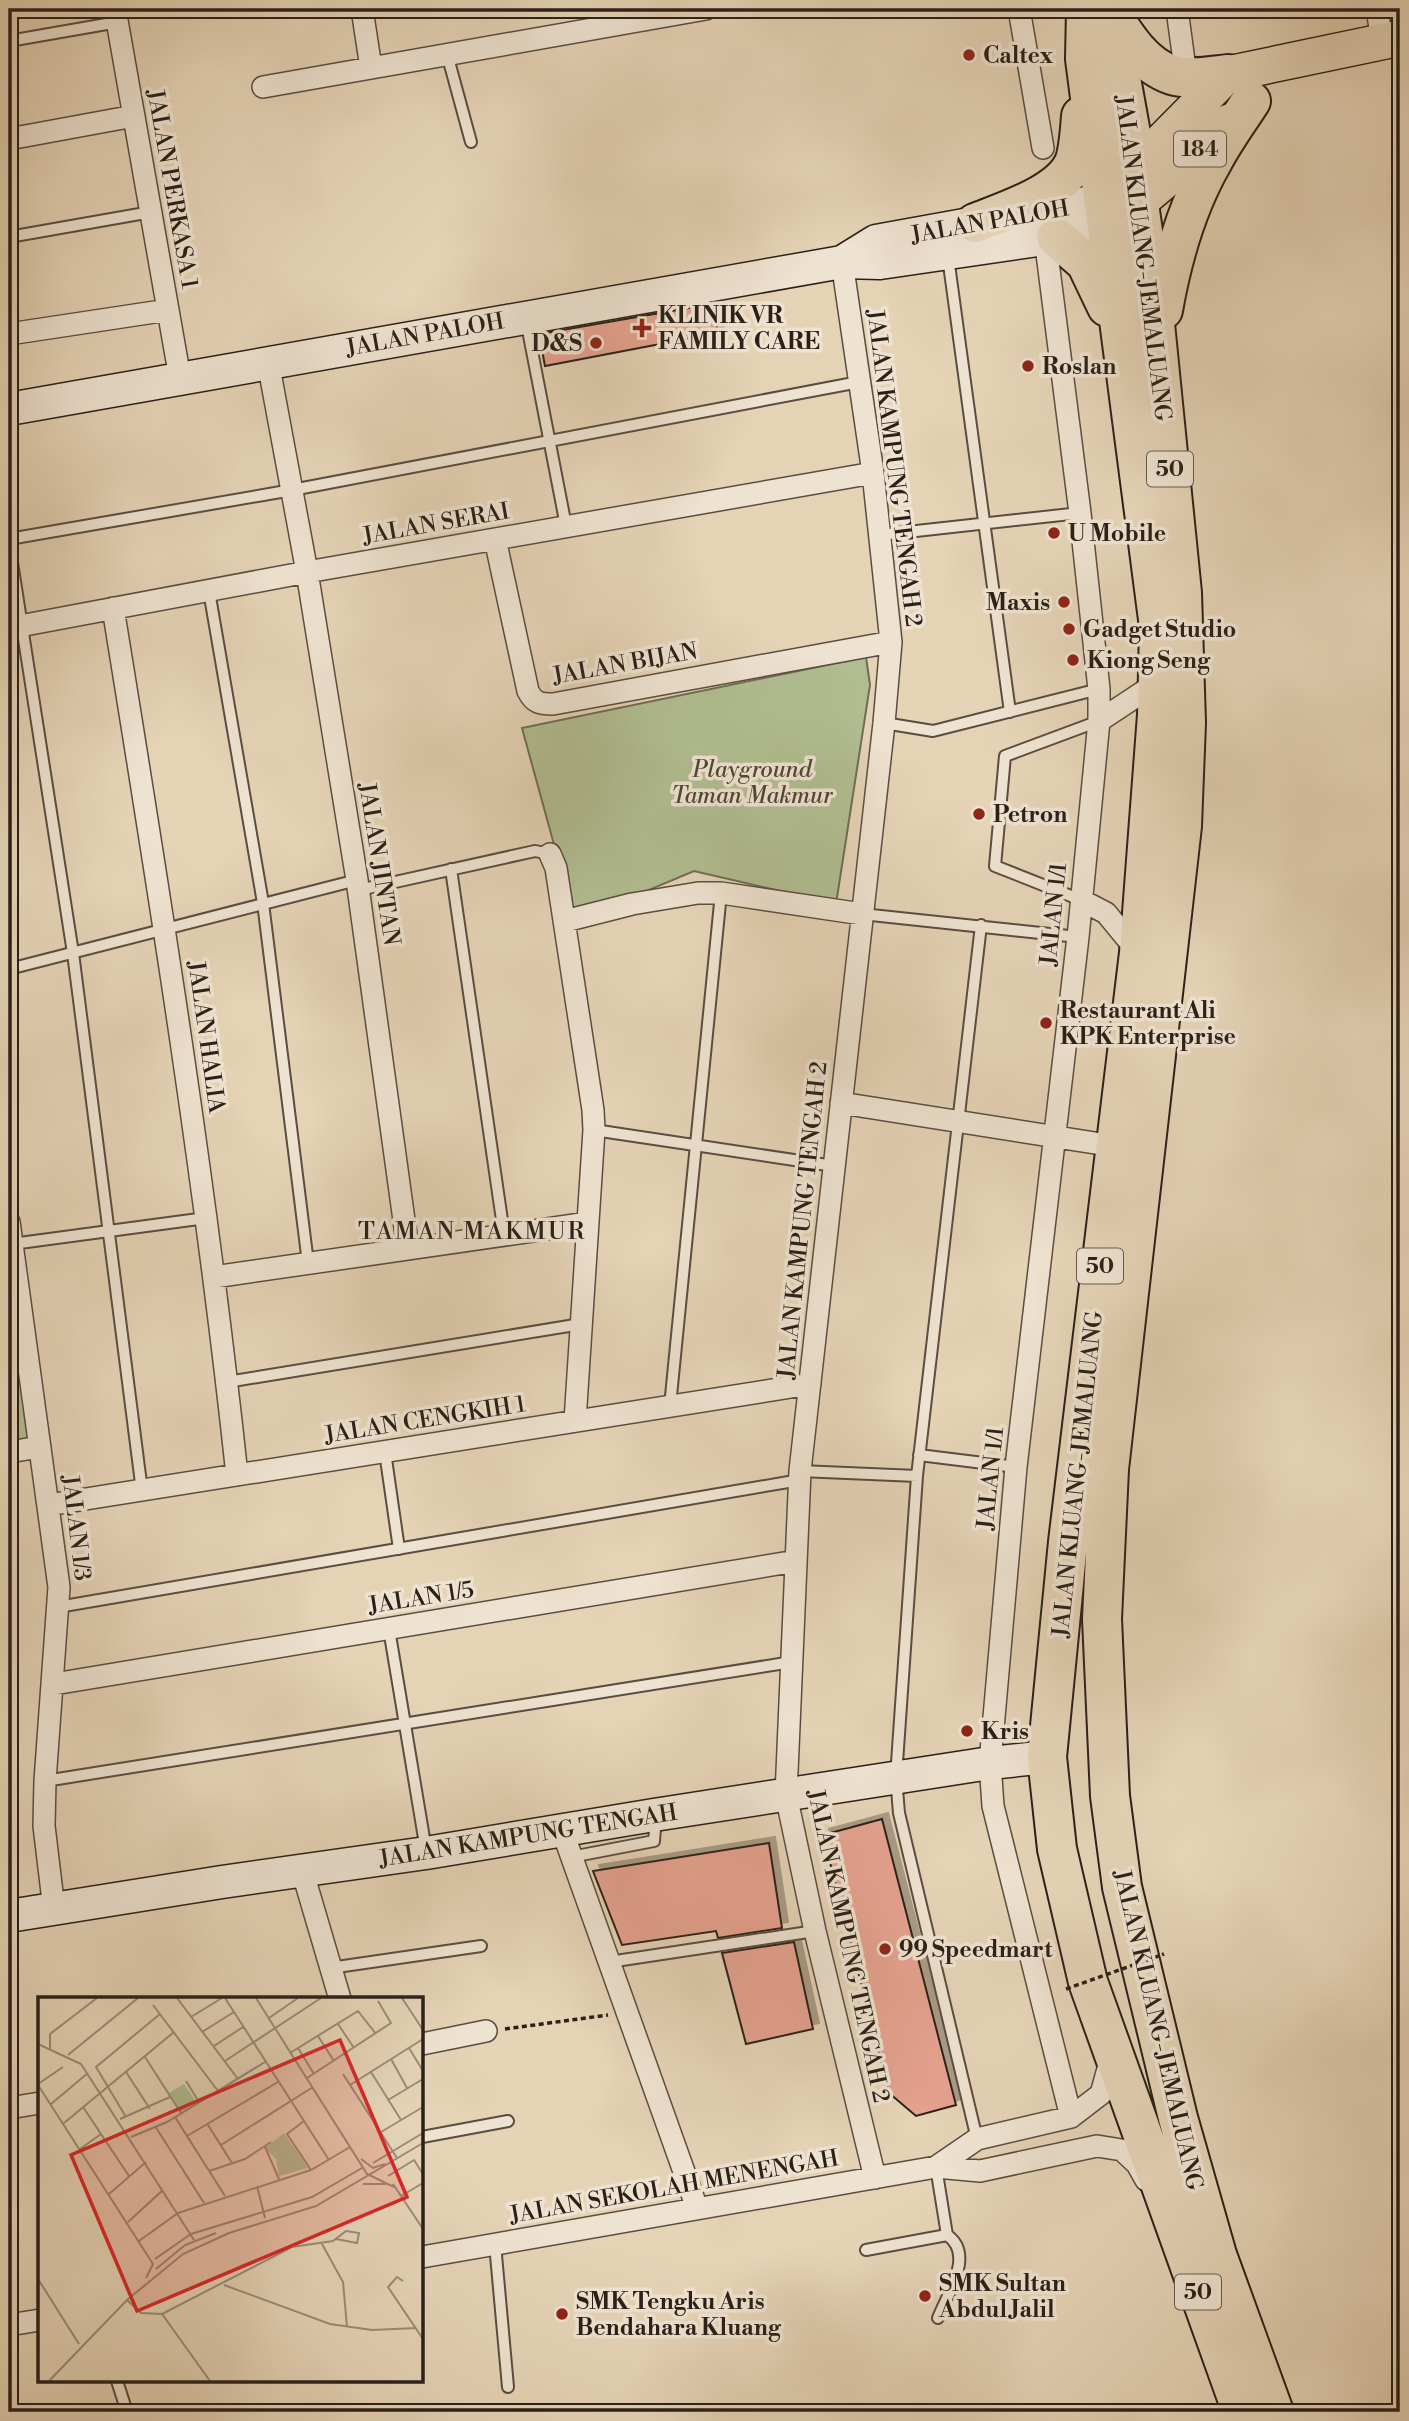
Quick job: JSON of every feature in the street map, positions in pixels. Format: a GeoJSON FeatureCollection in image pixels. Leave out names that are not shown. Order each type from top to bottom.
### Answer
{"type":"FeatureCollection","features":[{"type":"Feature","properties":{"kind":"highway","name":"JALAN KLUANG-JEMALUANG"},"geometry":{"type":"LineString","coordinates":[[1086,9],[1085,59],[1121,200]]}},
{"type":"Feature","properties":{"kind":"highway","name":"JALAN KLUANG-JEMALUANG"},"geometry":{"type":"LineString","coordinates":[[1106,9],[1113,34],[1121,200],[1140,346],[1182,593],[1186,723],[1182,826],[1109,1469],[1102,1619],[1110,1796],[1122,1887],[1181,2130],[1217,2255],[1274,2412]]}},
{"type":"Feature","properties":{"kind":"highway"},"geometry":{"type":"LineString","coordinates":[[1050,237],[1086,263],[1140,346],[1166,293],[1190,210],[1212,162],[1239,88],[1171,75],[1131,44],[1106,9]]}},
{"type":"Feature","properties":{"kind":"highway"},"geometry":{"type":"LineString","coordinates":[[975,223],[1035,198],[1061,180],[1075,161],[1081,124],[1085,59]]}},
{"type":"Feature","properties":{"kind":"highway","name":"JALAN KLUANG-JEMALUANG"},"geometry":{"type":"LineString","coordinates":[[1140,346],[1159,627],[1157,715],[1139,953],[1068,1542],[1047,1757],[1057,1849],[1088,1982],[1242,2412]]}},
{"type":"Feature","properties":{"kind":"main road","name":"184"},"geometry":{"type":"LineString","coordinates":[[1121,200],[1239,88],[1289,63],[1386,29]]}},
{"type":"Feature","properties":{"kind":"main road","name":"JALAN PALOH"},"geometry":{"type":"LineString","coordinates":[[842,262],[876,241],[1121,200]]}},
{"type":"Feature","properties":{"kind":"main road","name":"JALAN PALOH"},"geometry":{"type":"LineString","coordinates":[[9,409],[842,262],[880,263],[1050,237],[1121,200]]}},
{"type":"Feature","properties":{"kind":"main road","name":"JALAN KAMPUNG TENGAH"},"geometry":{"type":"LineString","coordinates":[[9,1916],[426,1853],[567,1843],[656,1814],[990,1763],[1047,1757]]}},
{"type":"Feature","properties":{"kind":"street"},"geometry":{"type":"LineString","coordinates":[[362,9],[371,68]]}},
{"type":"Feature","properties":{"kind":"street"},"geometry":{"type":"LineString","coordinates":[[263,86],[706,9]]}},
{"type":"Feature","properties":{"kind":"street"},"geometry":{"type":"LineString","coordinates":[[1019,9],[1043,148]]}},
{"type":"Feature","properties":{"kind":"street"},"geometry":{"type":"LineString","coordinates":[[1177,9],[1186,76]]}},
{"type":"Feature","properties":{"kind":"street","name":"JALAN PERKASA 1"},"geometry":{"type":"LineString","coordinates":[[117,15],[180,378]]}},
{"type":"Feature","properties":{"kind":"street"},"geometry":{"type":"LineString","coordinates":[[9,139],[134,116]]}},
{"type":"Feature","properties":{"kind":"street","name":"JALAN 1/1"},"geometry":{"type":"LineString","coordinates":[[1050,237],[1099,689],[1099,721],[1078,937],[1016,1467],[990,1763],[993,1806],[1071,2117]]}},
{"type":"Feature","properties":{"kind":"street","name":"JALAN KAMPUNG TENGAH 2"},"geometry":{"type":"LineString","coordinates":[[842,262],[873,473],[891,642],[800,1476],[786,1795],[815,1931],[874,2178]]}},
{"type":"Feature","properties":{"kind":"street"},"geometry":{"type":"LineString","coordinates":[[9,334],[168,310]]}},
{"type":"Feature","properties":{"kind":"street","name":"JALAN JINTAN"},"geometry":{"type":"LineString","coordinates":[[268,362],[307,572],[358,885],[408,1248]]}},
{"type":"Feature","properties":{"kind":"street","name":"JALAN SERAI"},"geometry":{"type":"LineString","coordinates":[[15,627],[307,572],[873,473]]}},
{"type":"Feature","properties":{"kind":"street","name":"JALAN BIJAN"},"geometry":{"type":"LineString","coordinates":[[495,539],[528,691],[532,699],[539,704],[553,704],[891,642]]}},
{"type":"Feature","properties":{"kind":"street","name":"JALAN HALIA"},"geometry":{"type":"LineString","coordinates":[[113,608],[166,928],[214,1277],[237,1475]]}},
{"type":"Feature","properties":{"kind":"street"},"geometry":{"type":"LineString","coordinates":[[1099,721],[1158,682]]}},
{"type":"Feature","properties":{"kind":"street"},"geometry":{"type":"LineString","coordinates":[[550,854],[556,868],[565,921],[594,1130],[575,1421]]}},
{"type":"Feature","properties":{"kind":"street"},"geometry":{"type":"LineString","coordinates":[[565,921],[632,904],[698,892],[862,914]]}},
{"type":"Feature","properties":{"kind":"street"},"geometry":{"type":"LineString","coordinates":[[1081,900],[1105,913],[1139,953]]}},
{"type":"Feature","properties":{"kind":"street"},"geometry":{"type":"LineString","coordinates":[[841,1103],[1114,1146]]}},
{"type":"Feature","properties":{"kind":"street","name":"JALAN 1/3"},"geometry":{"type":"LineString","coordinates":[[9,1222],[12,1275],[59,1587],[44,1826],[54,1909]]}},
{"type":"Feature","properties":{"kind":"street"},"geometry":{"type":"LineString","coordinates":[[214,1277],[588,1223]]}},
{"type":"Feature","properties":{"kind":"street","name":"JALAN CENGKIH 1"},"geometry":{"type":"LineString","coordinates":[[48,1505],[810,1384]]}},
{"type":"Feature","properties":{"kind":"street"},"geometry":{"type":"LineString","coordinates":[[9,1452],[40,1447]]}},
{"type":"Feature","properties":{"kind":"street","name":"JALAN 1/5"},"geometry":{"type":"LineString","coordinates":[[54,1684],[796,1561]]}},
{"type":"Feature","properties":{"kind":"street"},"geometry":{"type":"LineString","coordinates":[[567,1843],[697,2208]]}},
{"type":"Feature","properties":{"kind":"street"},"geometry":{"type":"LineString","coordinates":[[302,1871],[339,1997]]}},
{"type":"Feature","properties":{"kind":"street"},"geometry":{"type":"LineString","coordinates":[[424,2044],[485,2031]]}},
{"type":"Feature","properties":{"kind":"street","name":"JALAN SEKOLAH MENENGAH"},"geometry":{"type":"LineString","coordinates":[[936,2167],[977,2138],[1071,2117],[1101,2094],[1112,2053]]}},
{"type":"Feature","properties":{"kind":"street"},"geometry":{"type":"LineString","coordinates":[[9,2108],[38,2103]]}},
{"type":"Feature","properties":{"kind":"street","name":"JALAN SEKOLAH MENENGAH"},"geometry":{"type":"LineString","coordinates":[[424,2258],[936,2167],[980,2171],[1097,2146],[1122,2150],[1137,2164],[1184,2251]]}},
{"type":"Feature","properties":{"kind":"street"},"geometry":{"type":"LineString","coordinates":[[9,2325],[38,2320]]}},
{"type":"Feature","properties":{"kind":"lane"},"geometry":{"type":"LineString","coordinates":[[9,41],[117,15]]}},
{"type":"Feature","properties":{"kind":"lane"},"geometry":{"type":"LineString","coordinates":[[447,54],[471,142]]}},
{"type":"Feature","properties":{"kind":"lane"},"geometry":{"type":"LineString","coordinates":[[9,237],[151,212]]}},
{"type":"Feature","properties":{"kind":"lane"},"geometry":{"type":"LineString","coordinates":[[947,253],[1010,712]]}},
{"type":"Feature","properties":{"kind":"lane"},"geometry":{"type":"LineString","coordinates":[[526,317],[566,526]]}},
{"type":"Feature","properties":{"kind":"lane"},"geometry":{"type":"LineString","coordinates":[[142,1490],[73,953],[15,627],[9,541],[859,382]]}},
{"type":"Feature","properties":{"kind":"lane"},"geometry":{"type":"LineString","coordinates":[[880,535],[1080,513]]}},
{"type":"Feature","properties":{"kind":"lane"},"geometry":{"type":"LineString","coordinates":[[209,591],[263,903],[308,1263]]}},
{"type":"Feature","properties":{"kind":"lane"},"geometry":{"type":"LineString","coordinates":[[884,723],[933,731],[1099,689]]}},
{"type":"Feature","properties":{"kind":"lane"},"geometry":{"type":"LineString","coordinates":[[1081,900],[995,866],[1005,756],[1099,721]]}},
{"type":"Feature","properties":{"kind":"lane"},"geometry":{"type":"LineString","coordinates":[[9,970],[263,903],[535,851],[550,854]]}},
{"type":"Feature","properties":{"kind":"lane"},"geometry":{"type":"LineString","coordinates":[[450,869],[504,1234]]}},
{"type":"Feature","properties":{"kind":"lane"},"geometry":{"type":"LineString","coordinates":[[670,1406],[721,893]]}},
{"type":"Feature","properties":{"kind":"lane"},"geometry":{"type":"LineString","coordinates":[[862,914],[1078,937]]}},
{"type":"Feature","properties":{"kind":"lane"},"geometry":{"type":"LineString","coordinates":[[977,2138],[899,1813],[896,1777],[919,1455],[981,925]]}},
{"type":"Feature","properties":{"kind":"lane"},"geometry":{"type":"LineString","coordinates":[[594,1130],[834,1166]]}},
{"type":"Feature","properties":{"kind":"lane"},"geometry":{"type":"LineString","coordinates":[[12,1244],[206,1218]]}},
{"type":"Feature","properties":{"kind":"lane"},"geometry":{"type":"LineString","coordinates":[[227,1382],[581,1324]]}},
{"type":"Feature","properties":{"kind":"lane"},"geometry":{"type":"LineString","coordinates":[[385,1452],[399,1549]]}},
{"type":"Feature","properties":{"kind":"lane"},"geometry":{"type":"LineString","coordinates":[[919,1455],[1016,1467]]}},
{"type":"Feature","properties":{"kind":"lane"},"geometry":{"type":"LineString","coordinates":[[58,1607],[399,1549],[800,1476],[917,1476]]}},
{"type":"Feature","properties":{"kind":"lane"},"geometry":{"type":"LineString","coordinates":[[389,1629],[426,1853]]}},
{"type":"Feature","properties":{"kind":"lane"},"geometry":{"type":"LineString","coordinates":[[45,1781],[792,1662]]}},
{"type":"Feature","properties":{"kind":"lane"},"geometry":{"type":"LineString","coordinates":[[609,1962],[815,1931]]}},
{"type":"Feature","properties":{"kind":"lane"},"geometry":{"type":"LineString","coordinates":[[330,1968],[481,1946]]}},
{"type":"Feature","properties":{"kind":"lane"},"geometry":{"type":"LineString","coordinates":[[424,2137],[508,2121]]}},
{"type":"Feature","properties":{"kind":"lane"},"geometry":{"type":"LineString","coordinates":[[936,2167],[947,2235]]}},
{"type":"Feature","properties":{"kind":"lane"},"geometry":{"type":"LineString","coordinates":[[866,2250],[947,2235],[956,2241],[961,2250],[960,2263],[938,2318]]}},
{"type":"Feature","properties":{"kind":"lane"},"geometry":{"type":"LineString","coordinates":[[495,2244],[508,2387]]}},
{"type":"Feature","properties":{"kind":"lane"},"geometry":{"type":"LineString","coordinates":[[117,2382],[127,2412]]}},
{"type":"Feature","properties":{"kind":"path"},"geometry":{"type":"LineString","coordinates":[[1066,1989],[1164,1954]]}},
{"type":"Feature","properties":{"kind":"path"},"geometry":{"type":"LineString","coordinates":[[485,2031],[627,2013]]}},
{"type":"Feature","properties":{"kind":"green space","name":"Playground Taman Makmur"},"geometry":{"type":"Polygon","coordinates":[[[866,657],[870,685],[836,904],[694,871],[575,921],[522,728],[866,657]]]}},
{"type":"Feature","properties":{"kind":"green space"},"geometry":{"type":"Polygon","coordinates":[[[9,1309],[30,1445],[9,1448],[9,1309]]]}},
{"type":"Feature","properties":{"kind":"building"},"geometry":{"type":"Polygon","coordinates":[[[712,304],[718,333],[545,366],[539,334],[712,304]]]}},
{"type":"Feature","properties":{"kind":"building"},"geometry":{"type":"Polygon","coordinates":[[[882,1819],[956,2105],[916,2116],[889,2093],[823,1835],[882,1819]]]}},
{"type":"Feature","properties":{"kind":"building"},"geometry":{"type":"Polygon","coordinates":[[[769,1843],[782,1928],[718,1938],[716,1931],[622,1945],[593,1871],[769,1843]]]}},
{"type":"Feature","properties":{"kind":"building"},"geometry":{"type":"Polygon","coordinates":[[[794,1942],[813,2029],[746,2044],[722,1953],[794,1942]]]}},
{"type":"Feature","properties":{"kind":"place","name":"Caltex"},"geometry":{"type":"Point","coordinates":[969,55]}},
{"type":"Feature","properties":{"kind":"place","name":"KLINIK VR FAMILY CARE"},"geometry":{"type":"Point","coordinates":[642,328]}},
{"type":"Feature","properties":{"kind":"place","name":"D&S"},"geometry":{"type":"Point","coordinates":[596,343]}},
{"type":"Feature","properties":{"kind":"place","name":"Roslan"},"geometry":{"type":"Point","coordinates":[1028,366]}},
{"type":"Feature","properties":{"kind":"place","name":"U Mobile"},"geometry":{"type":"Point","coordinates":[1054,533]}},
{"type":"Feature","properties":{"kind":"place","name":"Maxis"},"geometry":{"type":"Point","coordinates":[1064,602]}},
{"type":"Feature","properties":{"kind":"place","name":"Gadget Studio"},"geometry":{"type":"Point","coordinates":[1069,629]}},
{"type":"Feature","properties":{"kind":"place","name":"Kiong Seng"},"geometry":{"type":"Point","coordinates":[1073,660]}},
{"type":"Feature","properties":{"kind":"place","name":"Petron"},"geometry":{"type":"Point","coordinates":[979,814]}},
{"type":"Feature","properties":{"kind":"place","name":"Restaurant Ali KPK Enterprise"},"geometry":{"type":"Point","coordinates":[1046,1023]}},
{"type":"Feature","properties":{"kind":"place","name":"Kris"},"geometry":{"type":"Point","coordinates":[967,1731]}},
{"type":"Feature","properties":{"kind":"place","name":"99 Speedmart"},"geometry":{"type":"Point","coordinates":[885,1949]}},
{"type":"Feature","properties":{"kind":"place","name":"SMK Sultan Abdul Jalil"},"geometry":{"type":"Point","coordinates":[925,2296]}},
{"type":"Feature","properties":{"kind":"place","name":"SMK Tengku Aris Bendahara Kluang"},"geometry":{"type":"Point","coordinates":[562,2314]}},
{"type":"Feature","properties":{"kind":"district","name":"TAMAN MAKMUR"},"geometry":{"type":"Point","coordinates":[472,1231]}}]}
